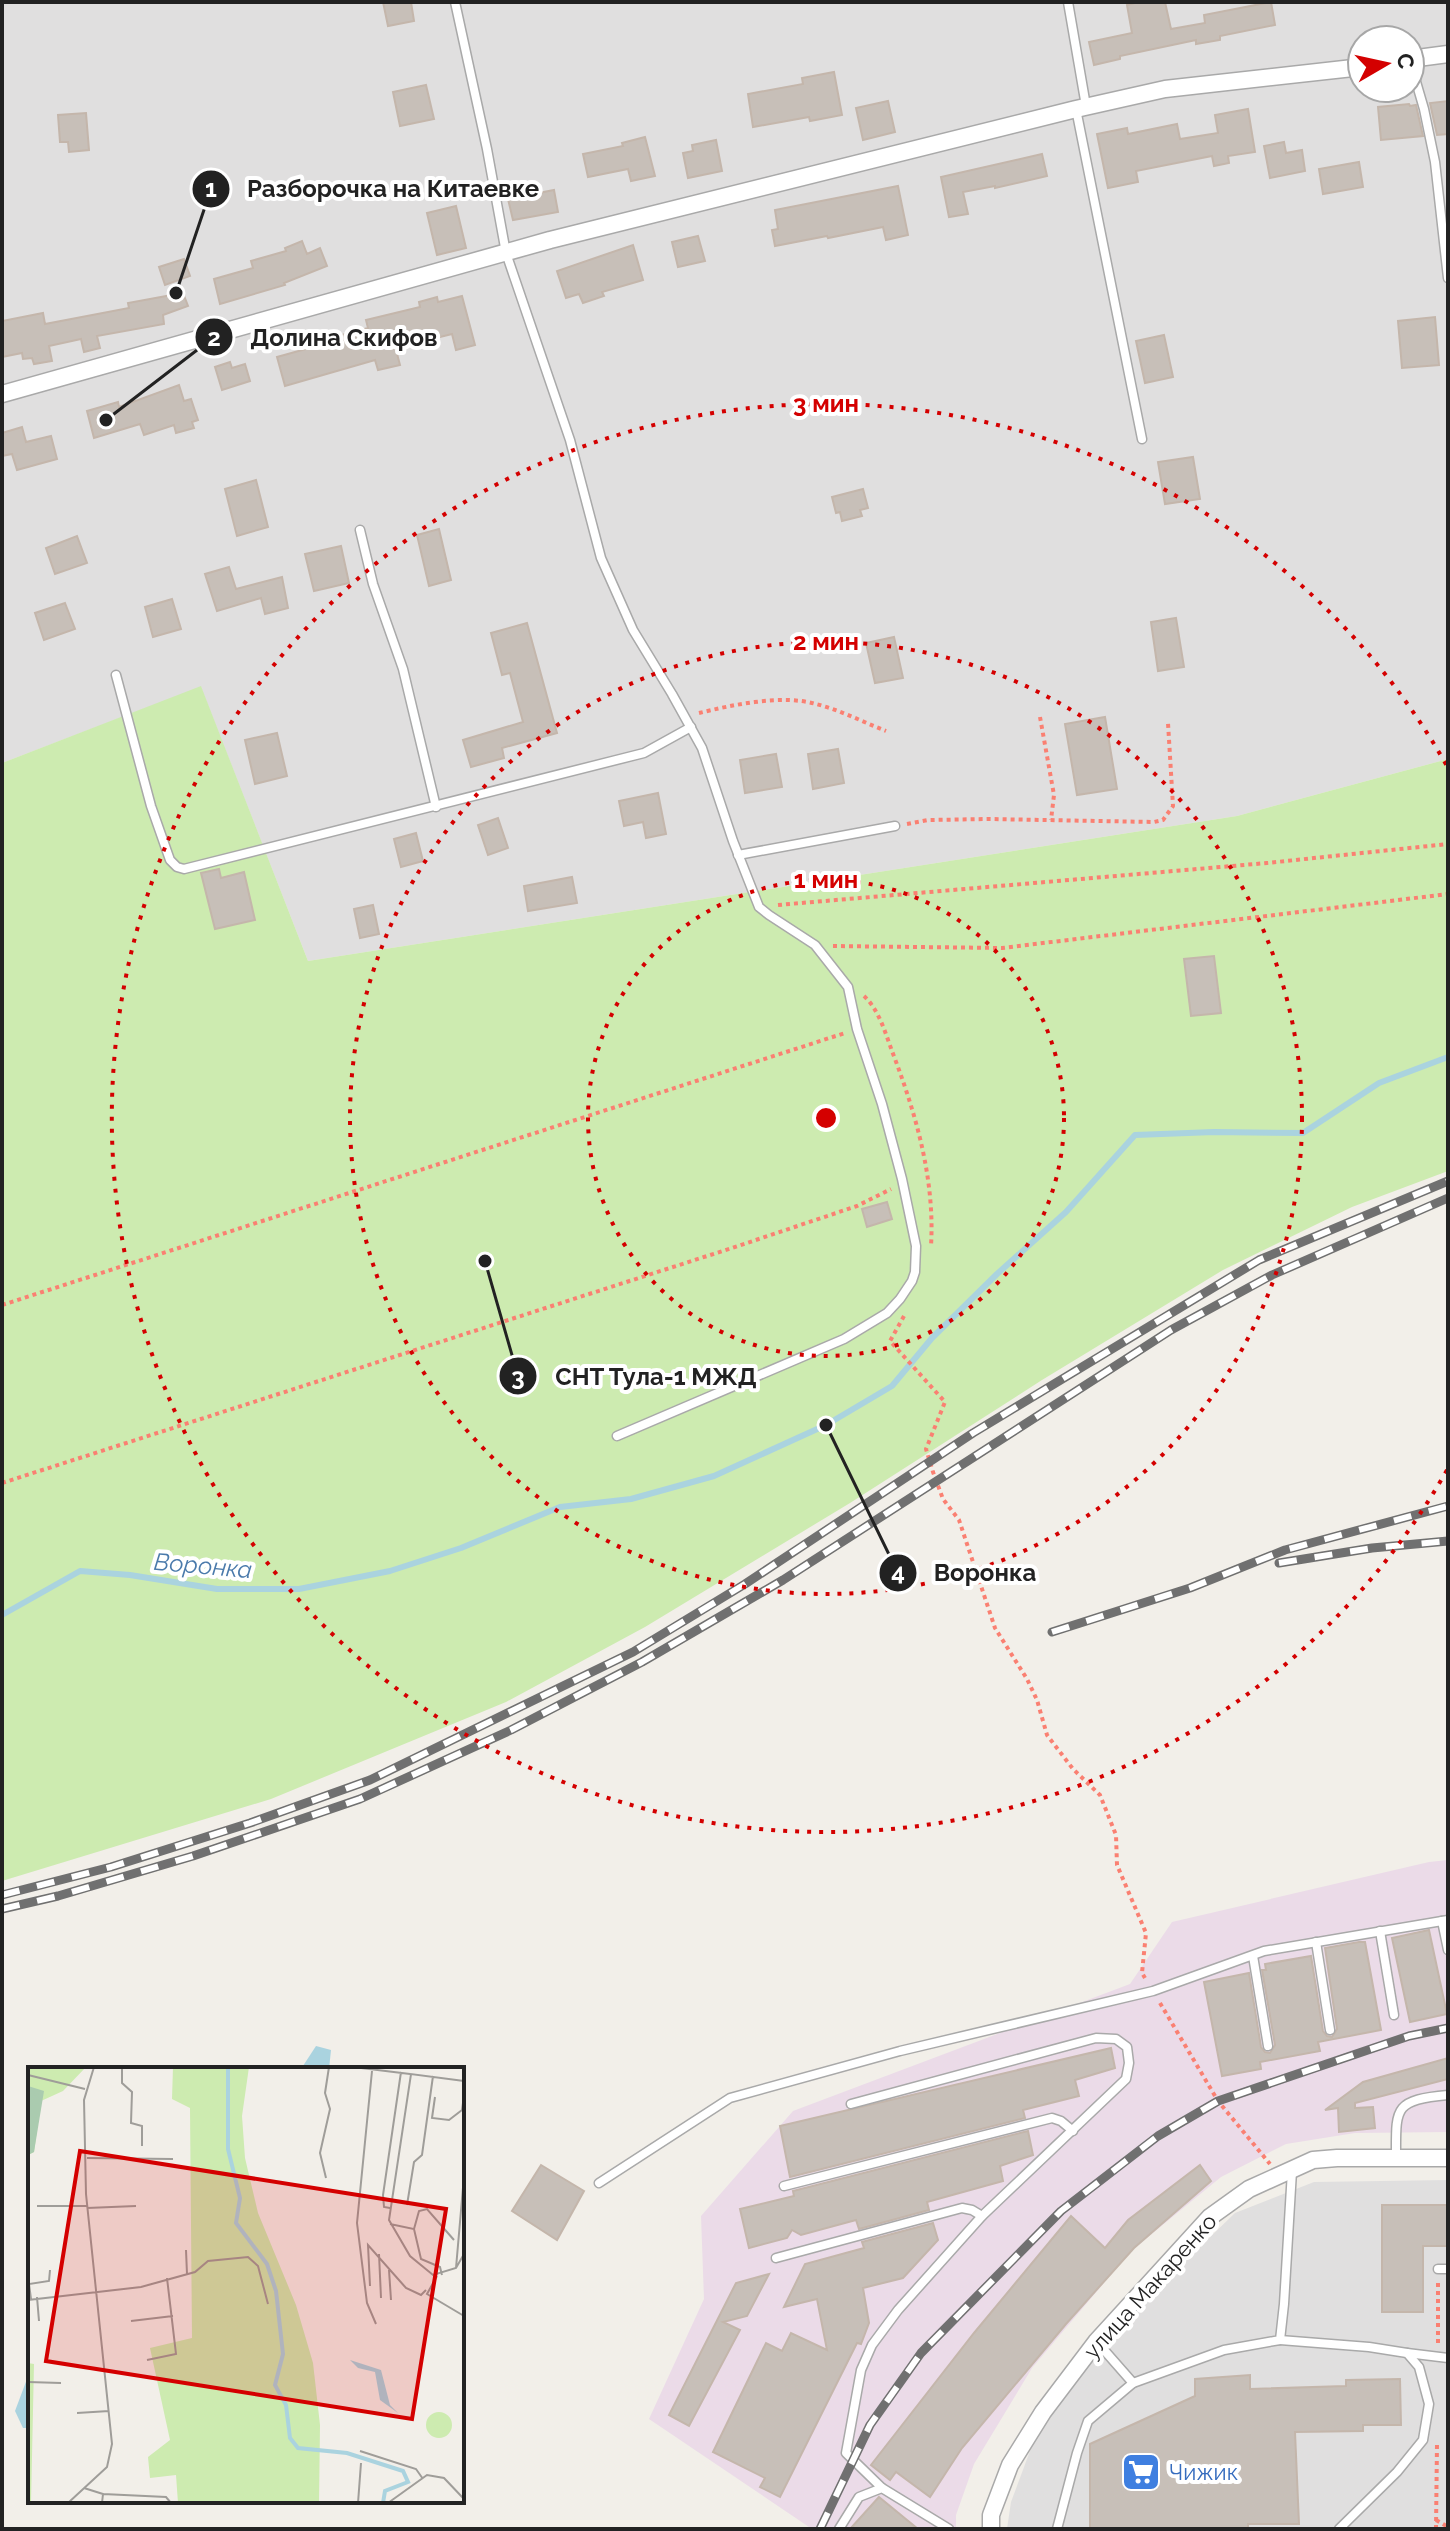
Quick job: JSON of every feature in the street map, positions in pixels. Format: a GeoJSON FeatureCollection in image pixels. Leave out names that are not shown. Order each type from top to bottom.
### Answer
{"type":"FeatureCollection","features":[{"type":"Feature","properties":{"kind":"street"},"geometry":{"type":"LineString","coordinates":[[1426,57],[1448,54]]}},
{"type":"Feature","properties":{"kind":"street"},"geometry":{"type":"LineString","coordinates":[[2,394],[665,210],[1081,107],[1165,89],[1346,69]]}},
{"type":"Feature","properties":{"kind":"street","name":"улица Макаренко"},"geometry":{"type":"LineString","coordinates":[[991,2529],[991,2515],[1022,2442],[1096,2342],[1210,2217],[1249,2189],[1313,2160],[1448,2158]]}},
{"type":"Feature","properties":{"kind":"lane"},"geometry":{"type":"LineString","coordinates":[[455,2],[506,253],[570,440],[601,558],[633,630],[702,748],[759,907],[815,945],[848,987],[857,1029],[902,1179],[916,1246],[915,1272],[907,1290],[887,1313],[844,1339],[617,1436]]}},
{"type":"Feature","properties":{"kind":"lane"},"geometry":{"type":"LineString","coordinates":[[1068,2],[1081,107],[1142,439]]}},
{"type":"Feature","properties":{"kind":"lane"},"geometry":{"type":"LineString","coordinates":[[1423,104],[1435,162],[1448,278]]}},
{"type":"Feature","properties":{"kind":"lane"},"geometry":{"type":"LineString","coordinates":[[360,530],[373,584],[403,669],[436,807]]}},
{"type":"Feature","properties":{"kind":"lane"},"geometry":{"type":"LineString","coordinates":[[116,675],[151,806],[170,860],[177,867],[188,869],[644,753],[691,727]]}},
{"type":"Feature","properties":{"kind":"lane"},"geometry":{"type":"LineString","coordinates":[[738,855],[895,826]]}},
{"type":"Feature","properties":{"kind":"lane"},"geometry":{"type":"LineString","coordinates":[[599,2183],[730,2098],[900,2051],[1153,1991],[1264,1951],[1445,1920],[1448,1950]]}},
{"type":"Feature","properties":{"kind":"lane"},"geometry":{"type":"LineString","coordinates":[[1380,1931],[1394,2015]]}},
{"type":"Feature","properties":{"kind":"lane"},"geometry":{"type":"LineString","coordinates":[[1316,1942],[1330,2030]]}},
{"type":"Feature","properties":{"kind":"lane"},"geometry":{"type":"LineString","coordinates":[[1253,1956],[1268,2046]]}},
{"type":"Feature","properties":{"kind":"lane"},"geometry":{"type":"LineString","coordinates":[[851,2104],[1096,2038],[1116,2039],[1127,2047],[1129,2063],[1126,2079],[982,2216],[898,2310],[872,2345],[861,2370],[846,2453],[882,2488],[949,2529]]}},
{"type":"Feature","properties":{"kind":"lane"},"geometry":{"type":"LineString","coordinates":[[1396,2158],[1396,2117],[1401,2109],[1417,2099],[1448,2095]]}},
{"type":"Feature","properties":{"kind":"lane"},"geometry":{"type":"LineString","coordinates":[[784,2186],[1052,2118],[1073,2131]]}},
{"type":"Feature","properties":{"kind":"lane"},"geometry":{"type":"LineString","coordinates":[[1280,2340],[1284,2304],[1285,2171]]}},
{"type":"Feature","properties":{"kind":"lane"},"geometry":{"type":"LineString","coordinates":[[776,2258],[962,2208],[982,2216]]}},
{"type":"Feature","properties":{"kind":"lane"},"geometry":{"type":"LineString","coordinates":[[1057,2529],[1088,2421],[1133,2383],[1224,2350],[1280,2340],[1369,2347],[1448,2358]]}},
{"type":"Feature","properties":{"kind":"lane"},"geometry":{"type":"LineString","coordinates":[[1096,2342],[1133,2383]]}},
{"type":"Feature","properties":{"kind":"lane"},"geometry":{"type":"LineString","coordinates":[[1339,2529],[1397,2472],[1423,2440],[1429,2404],[1419,2367],[1407,2353]]}},
{"type":"Feature","properties":{"kind":"lane"},"geometry":{"type":"LineString","coordinates":[[839,2529],[859,2497],[882,2488]]}},
{"type":"Feature","properties":{"kind":"path"},"geometry":{"type":"LineString","coordinates":[[685,716],[727,707],[798,701],[816,704],[886,731]]}},
{"type":"Feature","properties":{"kind":"path"},"geometry":{"type":"LineString","coordinates":[[1040,717],[1054,795],[1051,820]]}},
{"type":"Feature","properties":{"kind":"path"},"geometry":{"type":"LineString","coordinates":[[895,826],[928,820],[1163,820],[1173,806],[1168,723]]}},
{"type":"Feature","properties":{"kind":"path"},"geometry":{"type":"LineString","coordinates":[[759,907],[1267,863],[1448,844]]}},
{"type":"Feature","properties":{"kind":"path"},"geometry":{"type":"LineString","coordinates":[[815,945],[1002,948],[1448,894]]}},
{"type":"Feature","properties":{"kind":"path"},"geometry":{"type":"LineString","coordinates":[[848,987],[866,998],[874,1008],[910,1098],[929,1180],[932,1236]]}},
{"type":"Feature","properties":{"kind":"path"},"geometry":{"type":"LineString","coordinates":[[2,1305],[857,1029]]}},
{"type":"Feature","properties":{"kind":"path"},"geometry":{"type":"LineString","coordinates":[[2,1483],[816,1220],[887,1193],[902,1179]]}},
{"type":"Feature","properties":{"kind":"path"},"geometry":{"type":"LineString","coordinates":[[890,1341],[945,1402],[926,1449],[933,1472],[943,1499],[959,1520],[995,1628],[1027,1679],[1047,1735],[1073,1769],[1100,1795],[1116,1835],[1117,1865],[1146,1933],[1142,1973],[1218,2101],[1285,2171]]}},
{"type":"Feature","properties":{"kind":"path"},"geometry":{"type":"LineString","coordinates":[[1436,2520],[1448,2527]]}},
{"type":"Feature","properties":{"kind":"shaded area"},"geometry":{"type":"Polygon","coordinates":[[[2,2],[1448,2],[1448,759],[1237,816],[308,961],[201,687],[2,763],[2,2]]]}},
{"type":"Feature","properties":{"kind":"shaded area"},"geometry":{"type":"Polygon","coordinates":[[[1448,1860],[1448,2132],[1355,2133],[1286,2144],[1221,2177],[1131,2251],[1032,2368],[974,2464],[956,2515],[956,2529],[812,2529],[649,2419],[704,2299],[701,2216],[793,2111],[1130,1984],[1172,1922],[1448,1860]]]}},
{"type":"Feature","properties":{"kind":"shaded area"},"geometry":{"type":"Polygon","coordinates":[[[1448,2180],[1448,2529],[1007,2529],[1011,2502],[1033,2443],[1078,2372],[1235,2213],[1314,2182],[1448,2180]]]}},
{"type":"Feature","properties":{"kind":"green space"},"geometry":{"type":"Polygon","coordinates":[[[201,686],[308,961],[1237,816],[1448,759],[1448,1171],[1352,1207],[1223,1270],[645,1627],[506,1702],[271,1799],[2,1881],[2,763],[201,686]]]}},
{"type":"Feature","properties":{"kind":"water"},"geometry":{"type":"Polygon","coordinates":[[[316,2046],[331,2050],[329,2067],[302,2067],[316,2046]]]}},
{"type":"Feature","properties":{"kind":"water"},"geometry":{"type":"Polygon","coordinates":[[[28,2376],[28,2428],[23,2428],[15,2411],[28,2376]]]}},
{"type":"Feature","properties":{"kind":"building"},"geometry":{"type":"Polygon","coordinates":[[[383,2],[411,2],[414,21],[388,26],[383,2]]]}},
{"type":"Feature","properties":{"kind":"building"},"geometry":{"type":"Polygon","coordinates":[[[1165,2],[1171,29],[1205,23],[1204,15],[1271,2],[1275,25],[1220,36],[1220,40],[1196,44],[1196,40],[1120,56],[1120,59],[1094,65],[1089,42],[1132,33],[1127,5],[1165,2]]]}},
{"type":"Feature","properties":{"kind":"building"},"geometry":{"type":"Polygon","coordinates":[[[834,72],[842,115],[810,121],[809,117],[753,127],[748,94],[803,84],[802,78],[834,72]]]}},
{"type":"Feature","properties":{"kind":"building"},"geometry":{"type":"Polygon","coordinates":[[[426,85],[434,119],[400,126],[393,92],[426,85]]]}},
{"type":"Feature","properties":{"kind":"building"},"geometry":{"type":"Polygon","coordinates":[[[888,101],[895,132],[863,140],[856,108],[888,101]]]}},
{"type":"Feature","properties":{"kind":"building"},"geometry":{"type":"Polygon","coordinates":[[[1448,101],[1448,134],[1437,135],[1430,103],[1448,101]]]}},
{"type":"Feature","properties":{"kind":"building"},"geometry":{"type":"Polygon","coordinates":[[[1416,105],[1423,136],[1381,140],[1378,107],[1416,105]]]}},
{"type":"Feature","properties":{"kind":"building"},"geometry":{"type":"Polygon","coordinates":[[[1248,109],[1255,152],[1228,156],[1229,163],[1214,166],[1212,156],[1136,171],[1138,182],[1108,188],[1097,134],[1127,128],[1128,134],[1177,124],[1180,139],[1218,133],[1215,115],[1248,109]]]}},
{"type":"Feature","properties":{"kind":"building"},"geometry":{"type":"Polygon","coordinates":[[[86,113],[89,150],[69,152],[68,142],[60,142],[58,115],[86,113]]]}},
{"type":"Feature","properties":{"kind":"building"},"geometry":{"type":"Polygon","coordinates":[[[645,137],[655,176],[631,181],[628,169],[588,177],[583,154],[623,146],[622,143],[645,137]]]}},
{"type":"Feature","properties":{"kind":"building"},"geometry":{"type":"Polygon","coordinates":[[[716,140],[722,171],[688,178],[683,153],[693,151],[692,145],[716,140]]]}},
{"type":"Feature","properties":{"kind":"building"},"geometry":{"type":"Polygon","coordinates":[[[1284,142],[1286,153],[1302,150],[1305,171],[1270,178],[1264,146],[1284,142]]]}},
{"type":"Feature","properties":{"kind":"building"},"geometry":{"type":"Polygon","coordinates":[[[1042,154],[1047,176],[963,192],[968,214],[949,217],[941,177],[1042,154]]]}},
{"type":"Feature","properties":{"kind":"building"},"geometry":{"type":"Polygon","coordinates":[[[1359,162],[1363,187],[1323,194],[1319,169],[1359,162]]]}},
{"type":"Feature","properties":{"kind":"building"},"geometry":{"type":"Polygon","coordinates":[[[898,186],[908,235],[886,240],[883,227],[775,246],[772,230],[778,229],[775,210],[898,186]]]}},
{"type":"Feature","properties":{"kind":"building"},"geometry":{"type":"Polygon","coordinates":[[[554,190],[558,212],[513,220],[508,199],[554,190]]]}},
{"type":"Feature","properties":{"kind":"building"},"geometry":{"type":"Polygon","coordinates":[[[456,206],[466,248],[437,255],[427,213],[456,206]]]}},
{"type":"Feature","properties":{"kind":"building"},"geometry":{"type":"Polygon","coordinates":[[[698,236],[705,261],[678,267],[672,242],[698,236]]]}},
{"type":"Feature","properties":{"kind":"building"},"geometry":{"type":"Polygon","coordinates":[[[302,241],[307,254],[320,248],[327,266],[285,285],[220,304],[214,279],[253,268],[251,261],[286,251],[285,248],[302,241]]]}},
{"type":"Feature","properties":{"kind":"building"},"geometry":{"type":"Polygon","coordinates":[[[633,245],[643,280],[602,292],[604,296],[583,303],[579,294],[566,298],[557,271],[633,245]]]}},
{"type":"Feature","properties":{"kind":"building"},"geometry":{"type":"Polygon","coordinates":[[[184,259],[190,276],[165,285],[159,267],[184,259]]]}},
{"type":"Feature","properties":{"kind":"building"},"geometry":{"type":"Polygon","coordinates":[[[183,293],[188,306],[163,315],[164,324],[97,336],[100,348],[84,352],[81,339],[49,346],[52,361],[34,364],[32,358],[23,359],[22,353],[2,357],[2,321],[43,313],[45,324],[129,308],[128,303],[183,293]]]}},
{"type":"Feature","properties":{"kind":"building"},"geometry":{"type":"Polygon","coordinates":[[[462,296],[475,345],[456,350],[452,334],[428,338],[395,346],[400,365],[378,370],[375,360],[285,386],[277,357],[368,328],[366,320],[420,307],[419,302],[437,297],[438,302],[462,296]]]}},
{"type":"Feature","properties":{"kind":"building"},"geometry":{"type":"Polygon","coordinates":[[[1435,317],[1439,365],[1402,368],[1398,321],[1435,317]]]}},
{"type":"Feature","properties":{"kind":"building"},"geometry":{"type":"Polygon","coordinates":[[[1164,335],[1173,377],[1145,383],[1136,341],[1164,335]]]}},
{"type":"Feature","properties":{"kind":"building"},"geometry":{"type":"Polygon","coordinates":[[[230,362],[232,368],[245,364],[250,381],[222,390],[215,367],[230,362]]]}},
{"type":"Feature","properties":{"kind":"building"},"geometry":{"type":"Polygon","coordinates":[[[179,385],[184,401],[191,399],[198,420],[192,422],[194,428],[176,433],[174,425],[144,435],[140,424],[94,438],[87,411],[118,402],[119,407],[179,385]]]}},
{"type":"Feature","properties":{"kind":"building"},"geometry":{"type":"Polygon","coordinates":[[[22,427],[26,442],[51,436],[57,459],[17,470],[12,454],[2,456],[2,433],[22,427]]]}},
{"type":"Feature","properties":{"kind":"building"},"geometry":{"type":"Polygon","coordinates":[[[1193,457],[1200,499],[1165,504],[1158,462],[1193,457]]]}},
{"type":"Feature","properties":{"kind":"building"},"geometry":{"type":"Polygon","coordinates":[[[256,480],[268,527],[237,536],[225,489],[256,480]]]}},
{"type":"Feature","properties":{"kind":"building"},"geometry":{"type":"Polygon","coordinates":[[[863,489],[868,508],[860,510],[862,516],[842,521],[840,512],[836,513],[832,497],[863,489]]]}},
{"type":"Feature","properties":{"kind":"building"},"geometry":{"type":"Polygon","coordinates":[[[439,529],[451,580],[429,586],[417,535],[439,529]]]}},
{"type":"Feature","properties":{"kind":"building"},"geometry":{"type":"Polygon","coordinates":[[[77,536],[87,563],[55,574],[46,548],[77,536]]]}},
{"type":"Feature","properties":{"kind":"building"},"geometry":{"type":"Polygon","coordinates":[[[341,546],[349,583],[314,591],[305,554],[341,546]]]}},
{"type":"Feature","properties":{"kind":"building"},"geometry":{"type":"Polygon","coordinates":[[[229,567],[236,589],[282,577],[288,608],[265,614],[261,598],[217,611],[205,574],[229,567]]]}},
{"type":"Feature","properties":{"kind":"building"},"geometry":{"type":"Polygon","coordinates":[[[172,599],[181,629],[153,637],[145,607],[172,599]]]}},
{"type":"Feature","properties":{"kind":"building"},"geometry":{"type":"Polygon","coordinates":[[[65,603],[75,629],[44,640],[35,613],[65,603]]]}},
{"type":"Feature","properties":{"kind":"building"},"geometry":{"type":"Polygon","coordinates":[[[1176,618],[1184,667],[1158,671],[1151,622],[1176,618]]]}},
{"type":"Feature","properties":{"kind":"building"},"geometry":{"type":"Polygon","coordinates":[[[527,623],[557,733],[502,748],[504,758],[471,767],[463,740],[523,722],[510,673],[502,675],[491,633],[527,623]]]}},
{"type":"Feature","properties":{"kind":"building"},"geometry":{"type":"Polygon","coordinates":[[[894,637],[903,678],[875,683],[866,643],[894,637]]]}},
{"type":"Feature","properties":{"kind":"building"},"geometry":{"type":"Polygon","coordinates":[[[1105,717],[1117,789],[1077,795],[1065,724],[1105,717]]]}},
{"type":"Feature","properties":{"kind":"building"},"geometry":{"type":"Polygon","coordinates":[[[277,733],[287,776],[255,784],[245,740],[277,733]]]}},
{"type":"Feature","properties":{"kind":"building"},"geometry":{"type":"Polygon","coordinates":[[[838,749],[844,783],[813,789],[808,754],[838,749]]]}},
{"type":"Feature","properties":{"kind":"building"},"geometry":{"type":"Polygon","coordinates":[[[776,754],[782,787],[745,793],[740,760],[776,754]]]}},
{"type":"Feature","properties":{"kind":"building"},"geometry":{"type":"Polygon","coordinates":[[[658,793],[666,834],[646,838],[643,822],[624,826],[619,801],[658,793]]]}},
{"type":"Feature","properties":{"kind":"building"},"geometry":{"type":"Polygon","coordinates":[[[498,818],[508,848],[488,855],[478,825],[498,818]]]}},
{"type":"Feature","properties":{"kind":"building"},"geometry":{"type":"Polygon","coordinates":[[[416,833],[423,861],[401,867],[394,839],[416,833]]]}},
{"type":"Feature","properties":{"kind":"building"},"geometry":{"type":"Polygon","coordinates":[[[219,869],[221,878],[244,872],[255,920],[215,929],[201,873],[219,869]]]}},
{"type":"Feature","properties":{"kind":"building"},"geometry":{"type":"Polygon","coordinates":[[[572,877],[577,903],[528,911],[524,886],[572,877]]]}},
{"type":"Feature","properties":{"kind":"building"},"geometry":{"type":"Polygon","coordinates":[[[373,905],[379,934],[360,938],[354,909],[373,905]]]}},
{"type":"Feature","properties":{"kind":"building"},"geometry":{"type":"Polygon","coordinates":[[[1214,956],[1221,1013],[1191,1016],[1184,959],[1214,956]]]}},
{"type":"Feature","properties":{"kind":"building"},"geometry":{"type":"Polygon","coordinates":[[[887,1202],[892,1219],[867,1227],[862,1209],[887,1202]]]}},
{"type":"Feature","properties":{"kind":"building"},"geometry":{"type":"Polygon","coordinates":[[[1429,1930],[1447,2014],[1410,2022],[1392,1938],[1429,1930]]]}},
{"type":"Feature","properties":{"kind":"building"},"geometry":{"type":"Polygon","coordinates":[[[1365,1942],[1381,2030],[1318,2042],[1320,2051],[1260,2062],[1261,2069],[1222,2076],[1204,1982],[1249,1973],[1261,2047],[1270,2053],[1275,2045],[1262,1970],[1266,1970],[1265,1964],[1311,1956],[1323,2031],[1332,2037],[1337,2029],[1325,1948],[1365,1942]]]}},
{"type":"Feature","properties":{"kind":"building"},"geometry":{"type":"Polygon","coordinates":[[[1111,2048],[1115,2068],[1075,2080],[1079,2096],[1023,2110],[1025,2118],[790,2177],[780,2126],[1111,2048]]]}},
{"type":"Feature","properties":{"kind":"building"},"geometry":{"type":"Polygon","coordinates":[[[1448,2058],[1448,2079],[1355,2103],[1355,2108],[1373,2107],[1375,2128],[1339,2132],[1338,2108],[1325,2110],[1363,2082],[1448,2058]]]}},
{"type":"Feature","properties":{"kind":"building"},"geometry":{"type":"Polygon","coordinates":[[[1028,2131],[1033,2155],[1000,2166],[1003,2181],[927,2202],[929,2210],[859,2229],[856,2220],[801,2235],[792,2230],[787,2238],[749,2248],[740,2209],[794,2196],[793,2191],[1028,2131]]]}},
{"type":"Feature","properties":{"kind":"building"},"geometry":{"type":"Polygon","coordinates":[[[541,2165],[584,2191],[557,2240],[512,2211],[541,2165]]]}},
{"type":"Feature","properties":{"kind":"building"},"geometry":{"type":"Polygon","coordinates":[[[1200,2165],[1211,2181],[1134,2248],[1066,2324],[962,2448],[930,2497],[896,2472],[890,2480],[871,2465],[1071,2216],[1105,2248],[1128,2220],[1200,2165]]]}},
{"type":"Feature","properties":{"kind":"building"},"geometry":{"type":"Polygon","coordinates":[[[1382,2205],[1448,2205],[1448,2246],[1423,2246],[1423,2312],[1382,2312],[1382,2205]]]}},
{"type":"Feature","properties":{"kind":"building"},"geometry":{"type":"Polygon","coordinates":[[[933,2223],[938,2240],[903,2278],[863,2288],[869,2323],[861,2344],[857,2343],[780,2497],[760,2487],[765,2478],[713,2452],[766,2343],[782,2351],[791,2333],[827,2350],[817,2299],[784,2307],[805,2264],[864,2248],[862,2242],[933,2223]]]}},
{"type":"Feature","properties":{"kind":"building"},"geometry":{"type":"Polygon","coordinates":[[[769,2274],[747,2316],[723,2322],[740,2330],[689,2426],[669,2415],[736,2283],[769,2274]]]}},
{"type":"Feature","properties":{"kind":"building"},"geometry":{"type":"Polygon","coordinates":[[[1250,2375],[1250,2389],[1346,2386],[1346,2380],[1400,2379],[1401,2425],[1363,2425],[1363,2431],[1295,2432],[1299,2524],[1248,2524],[1248,2529],[1090,2529],[1090,2444],[1195,2396],[1195,2379],[1250,2375]]]}},
{"type":"Feature","properties":{"kind":"building"},"geometry":{"type":"Polygon","coordinates":[[[879,2497],[918,2529],[850,2529],[879,2497]]]}},
{"type":"Feature","properties":{"kind":"waterway","name":"Воронка"},"geometry":{"type":"LineString","coordinates":[[2,1615],[80,1571],[130,1575],[217,1589],[299,1589],[390,1571],[461,1548],[560,1507],[631,1499],[714,1476],[826,1425],[892,1386],[932,1338],[1066,1212],[1135,1135],[1303,1133],[1379,1083],[1448,1057]]}},
{"type":"Feature","properties":{"kind":"railway"},"geometry":{"type":"LineString","coordinates":[[2,1895],[111,1867],[250,1823],[370,1780],[633,1652],[745,1584],[973,1433],[1259,1260],[1448,1181]]}},
{"type":"Feature","properties":{"kind":"railway"},"geometry":{"type":"LineString","coordinates":[[2,1909],[58,1896],[193,1856],[360,1799],[511,1730],[642,1662],[783,1580],[1171,1330],[1272,1275],[1448,1198]]}},
{"type":"Feature","properties":{"kind":"railway"},"geometry":{"type":"LineString","coordinates":[[1052,1632],[1190,1588],[1285,1550],[1448,1506]]}},
{"type":"Feature","properties":{"kind":"railway"},"geometry":{"type":"LineString","coordinates":[[1279,1563],[1372,1548],[1448,1541]]}},
{"type":"Feature","properties":{"kind":"railway"},"geometry":{"type":"LineString","coordinates":[[820,2529],[870,2425],[921,2353],[1061,2211],[1158,2136],[1218,2101],[1409,2036],[1448,2028]]}},
{"type":"Feature","properties":{"kind":"place","name":"Разборочка на Китаевке"},"geometry":{"type":"Point","coordinates":[176,293]}},
{"type":"Feature","properties":{"kind":"place","name":"Долина Скифов"},"geometry":{"type":"Point","coordinates":[106,420]}},
{"type":"Feature","properties":{"kind":"place","name":"СНТ Тула-1 МЖД"},"geometry":{"type":"Point","coordinates":[485,1261]}},
{"type":"Feature","properties":{"kind":"place","name":"Воронка"},"geometry":{"type":"Point","coordinates":[826,1425]}},
{"type":"Feature","properties":{"kind":"place","name":"Чижик"},"geometry":{"type":"Point","coordinates":[1141,2472]}}]}
